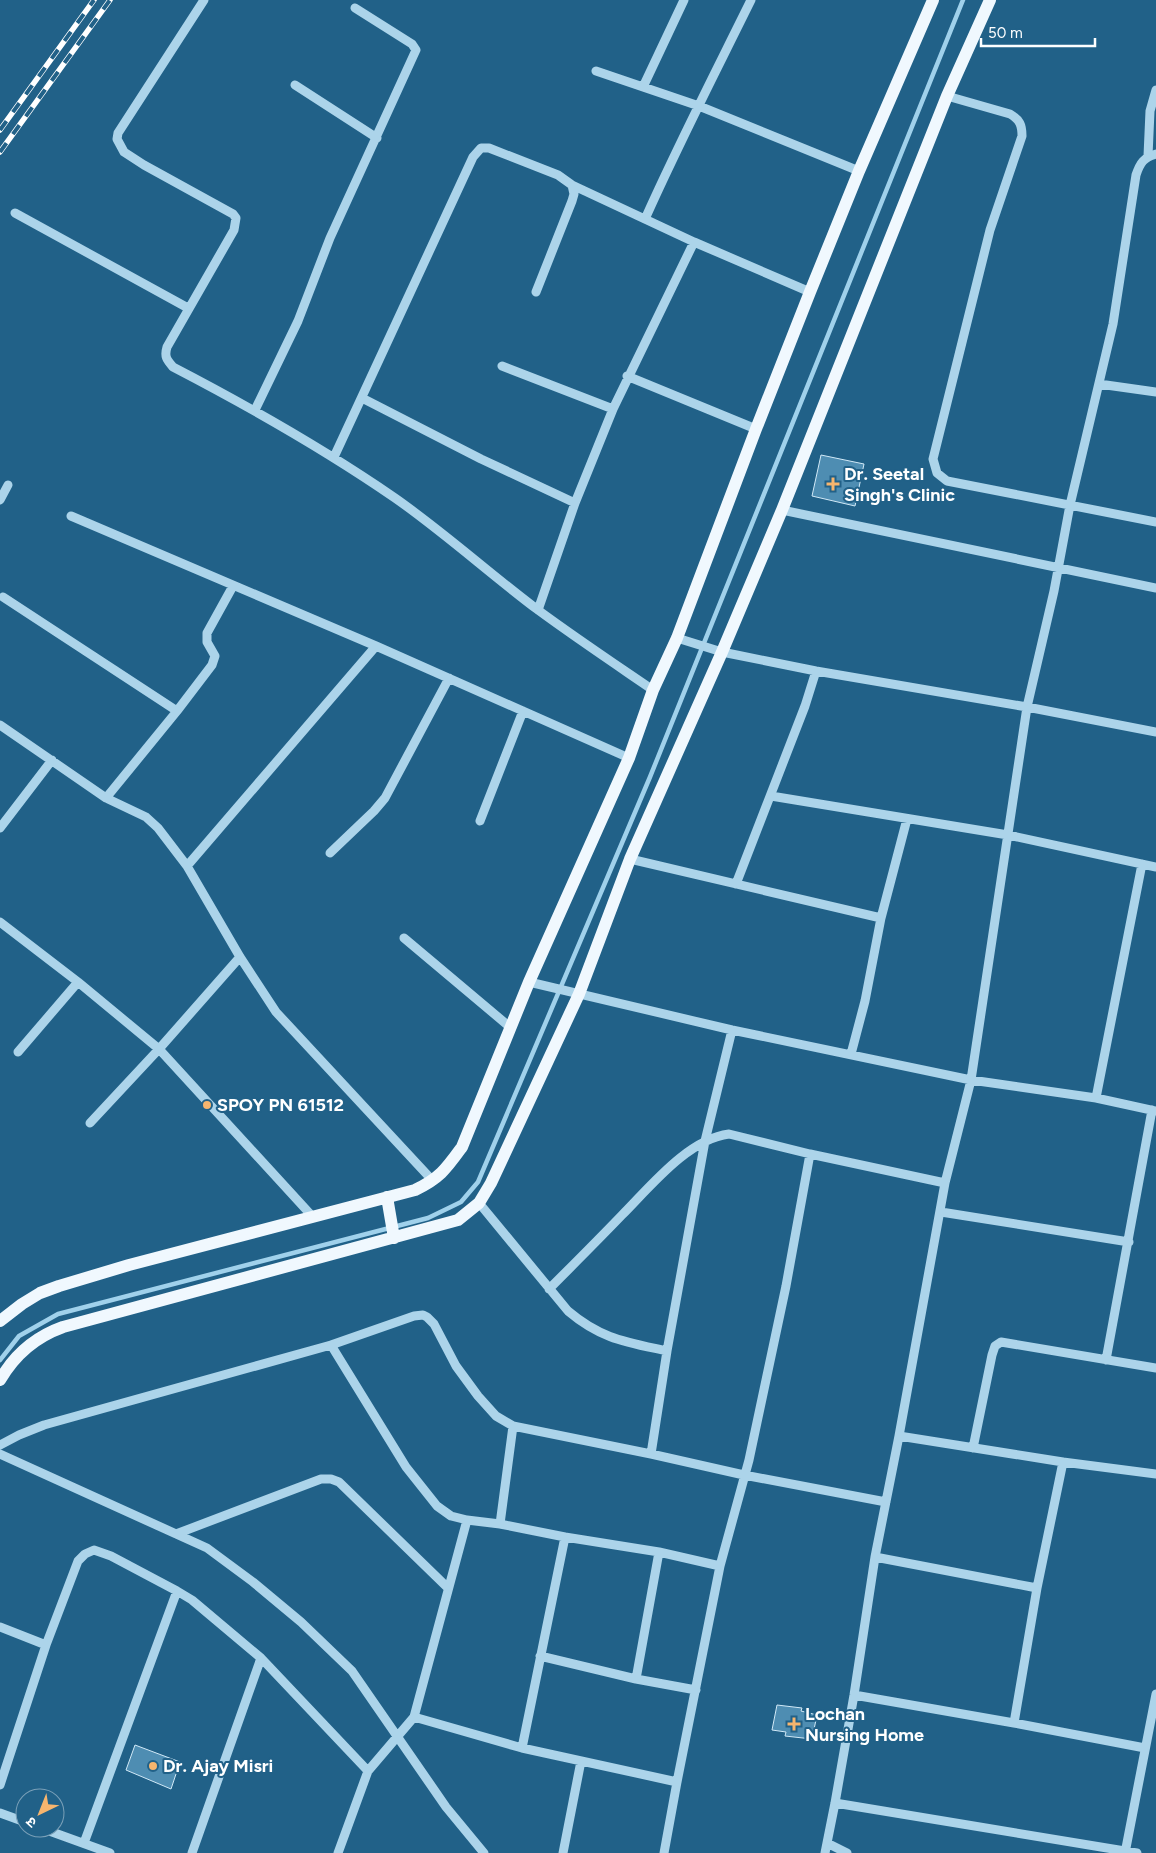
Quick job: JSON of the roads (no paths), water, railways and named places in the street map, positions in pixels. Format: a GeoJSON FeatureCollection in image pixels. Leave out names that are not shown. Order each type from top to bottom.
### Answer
{"type":"FeatureCollection","features":[{"type":"Feature","properties":{"kind":"main road"},"geometry":{"type":"LineString","coordinates":[[0,1321],[34,1297],[59,1286],[129,1265],[312,1216],[388,1203],[433,1181],[448,1166],[462,1147],[511,1028],[535,983],[629,758],[653,690],[677,638],[810,292],[859,171],[933,0]]}},
{"type":"Feature","properties":{"kind":"main road"},"geometry":{"type":"LineString","coordinates":[[0,1380],[8,1366],[28,1346],[45,1334],[63,1327],[394,1234],[458,1220],[479,1203],[491,1183],[579,994],[630,859],[718,650],[782,510],[946,96],[990,0]]}},
{"type":"Feature","properties":{"kind":"main road"},"geometry":{"type":"LineString","coordinates":[[388,1203],[394,1234]]}},
{"type":"Feature","properties":{"kind":"street"},"geometry":{"type":"LineString","coordinates":[[204,0],[118,132],[117,139],[124,152],[233,214],[236,218],[234,230],[167,347],[165,355],[167,361],[173,367],[255,410],[334,457],[442,533],[538,610],[653,690]]}},
{"type":"Feature","properties":{"kind":"street"},"geometry":{"type":"LineString","coordinates":[[643,87],[684,0]]}},
{"type":"Feature","properties":{"kind":"street"},"geometry":{"type":"LineString","coordinates":[[645,219],[681,138],[699,106],[751,0]]}},
{"type":"Feature","properties":{"kind":"street"},"geometry":{"type":"LineString","coordinates":[[255,410],[298,321],[330,238],[416,50],[412,44],[355,8]]}},
{"type":"Feature","properties":{"kind":"street"},"geometry":{"type":"LineString","coordinates":[[596,71],[699,106],[859,171]]}},
{"type":"Feature","properties":{"kind":"street"},"geometry":{"type":"LineString","coordinates":[[295,85],[377,138]]}},
{"type":"Feature","properties":{"kind":"street"},"geometry":{"type":"LineString","coordinates":[[825,1853],[854,1695],[875,1557],[945,1183],[971,1080],[1027,707],[1059,567],[1070,505],[1113,324],[1136,174],[1142,161],[1152,155],[1150,111],[1156,90]]}},
{"type":"Feature","properties":{"kind":"street"},"geometry":{"type":"LineString","coordinates":[[946,96],[1010,114],[1020,122],[1022,136],[990,230],[934,459],[934,468],[947,481],[1156,522]]}},
{"type":"Feature","properties":{"kind":"street"},"geometry":{"type":"LineString","coordinates":[[334,457],[476,151],[481,148],[489,148],[558,175],[572,185],[694,242],[810,292]]}},
{"type":"Feature","properties":{"kind":"street"},"geometry":{"type":"LineString","coordinates":[[536,292],[572,201],[574,194],[572,185]]}},
{"type":"Feature","properties":{"kind":"street"},"geometry":{"type":"LineString","coordinates":[[16,213],[188,308]]}},
{"type":"Feature","properties":{"kind":"street"},"geometry":{"type":"LineString","coordinates":[[538,610],[575,503],[613,409],[627,376],[694,242]]}},
{"type":"Feature","properties":{"kind":"street"},"geometry":{"type":"LineString","coordinates":[[502,366],[613,409]]}},
{"type":"Feature","properties":{"kind":"street"},"geometry":{"type":"LineString","coordinates":[[627,376],[756,429]]}},
{"type":"Feature","properties":{"kind":"street"},"geometry":{"type":"LineString","coordinates":[[1099,384],[1156,392]]}},
{"type":"Feature","properties":{"kind":"street"},"geometry":{"type":"LineString","coordinates":[[362,398],[481,459],[575,503]]}},
{"type":"Feature","properties":{"kind":"street"},"geometry":{"type":"LineString","coordinates":[[0,500],[8,485]]}},
{"type":"Feature","properties":{"kind":"street"},"geometry":{"type":"LineString","coordinates":[[782,510],[1156,588]]}},
{"type":"Feature","properties":{"kind":"street"},"geometry":{"type":"LineString","coordinates":[[71,516],[376,646],[629,758]]}},
{"type":"Feature","properties":{"kind":"street"},"geometry":{"type":"LineString","coordinates":[[106,798],[178,711],[212,665],[214,656],[207,642],[207,633],[233,586]]}},
{"type":"Feature","properties":{"kind":"street"},"geometry":{"type":"LineString","coordinates":[[2,597],[178,711]]}},
{"type":"Feature","properties":{"kind":"street"},"geometry":{"type":"LineString","coordinates":[[677,638],[718,650],[816,672],[1027,707],[1156,732]]}},
{"type":"Feature","properties":{"kind":"street"},"geometry":{"type":"LineString","coordinates":[[187,866],[376,646]]}},
{"type":"Feature","properties":{"kind":"street"},"geometry":{"type":"LineString","coordinates":[[736,884],[772,796],[816,672]]}},
{"type":"Feature","properties":{"kind":"street"},"geometry":{"type":"LineString","coordinates":[[330,852],[374,811],[385,798],[449,678]]}},
{"type":"Feature","properties":{"kind":"street"},"geometry":{"type":"LineString","coordinates":[[480,821],[523,711]]}},
{"type":"Feature","properties":{"kind":"street"},"geometry":{"type":"LineString","coordinates":[[0,724],[106,798],[139,813],[152,822],[187,866],[240,957],[276,1012],[433,1181]]}},
{"type":"Feature","properties":{"kind":"street"},"geometry":{"type":"LineString","coordinates":[[0,828],[52,760]]}},
{"type":"Feature","properties":{"kind":"street"},"geometry":{"type":"LineString","coordinates":[[772,796],[1008,835],[1156,867]]}},
{"type":"Feature","properties":{"kind":"street"},"geometry":{"type":"LineString","coordinates":[[851,1054],[865,1001],[881,918],[907,819]]}},
{"type":"Feature","properties":{"kind":"street"},"geometry":{"type":"LineString","coordinates":[[630,859],[881,918]]}},
{"type":"Feature","properties":{"kind":"street"},"geometry":{"type":"LineString","coordinates":[[1096,1098],[1142,864]]}},
{"type":"Feature","properties":{"kind":"street"},"geometry":{"type":"LineString","coordinates":[[0,921],[159,1049],[312,1216]]}},
{"type":"Feature","properties":{"kind":"street"},"geometry":{"type":"LineString","coordinates":[[404,938],[511,1028]]}},
{"type":"Feature","properties":{"kind":"street"},"geometry":{"type":"LineString","coordinates":[[90,1123],[159,1049],[240,957]]}},
{"type":"Feature","properties":{"kind":"street"},"geometry":{"type":"LineString","coordinates":[[18,1052],[78,982]]}},
{"type":"Feature","properties":{"kind":"street"},"geometry":{"type":"LineString","coordinates":[[535,983],[732,1030],[971,1080],[1096,1098],[1154,1111],[1106,1360]]}},
{"type":"Feature","properties":{"kind":"street"},"geometry":{"type":"LineString","coordinates":[[651,1454],[667,1351],[706,1141],[732,1030]]}},
{"type":"Feature","properties":{"kind":"street"},"geometry":{"type":"LineString","coordinates":[[549,1289],[673,1164],[717,1135],[729,1134],[810,1154],[945,1183]]}},
{"type":"Feature","properties":{"kind":"street"},"geometry":{"type":"LineString","coordinates":[[664,1853],[720,1566],[744,1475],[786,1286],[810,1154]]}},
{"type":"Feature","properties":{"kind":"street"},"geometry":{"type":"LineString","coordinates":[[479,1203],[568,1311],[593,1330],[612,1338],[667,1351]]}},
{"type":"Feature","properties":{"kind":"street"},"geometry":{"type":"LineString","coordinates":[[940,1212],[1129,1242]]}},
{"type":"Feature","properties":{"kind":"street"},"geometry":{"type":"LineString","coordinates":[[0,1445],[44,1425],[331,1345],[414,1316],[423,1315],[434,1324],[456,1366],[478,1396],[496,1416],[513,1426],[744,1475],[886,1502]]}},
{"type":"Feature","properties":{"kind":"street"},"geometry":{"type":"LineString","coordinates":[[972,1448],[992,1354],[1001,1342],[1156,1368]]}},
{"type":"Feature","properties":{"kind":"street"},"geometry":{"type":"LineString","coordinates":[[331,1345],[406,1467],[437,1506],[452,1516],[659,1552],[720,1566]]}},
{"type":"Feature","properties":{"kind":"street"},"geometry":{"type":"LineString","coordinates":[[500,1524],[513,1426]]}},
{"type":"Feature","properties":{"kind":"street"},"geometry":{"type":"LineString","coordinates":[[899,1436],[1063,1462],[1156,1474]]}},
{"type":"Feature","properties":{"kind":"street"},"geometry":{"type":"LineString","coordinates":[[0,1454],[207,1548],[253,1582],[301,1622],[352,1671],[446,1807],[484,1853]]}},
{"type":"Feature","properties":{"kind":"street"},"geometry":{"type":"LineString","coordinates":[[1014,1723],[1037,1588],[1063,1462]]}},
{"type":"Feature","properties":{"kind":"street"},"geometry":{"type":"LineString","coordinates":[[176,1534],[322,1479],[331,1479],[339,1482],[448,1588]]}},
{"type":"Feature","properties":{"kind":"street"},"geometry":{"type":"LineString","coordinates":[[338,1853],[371,1767],[397,1735],[414,1718],[467,1520]]}},
{"type":"Feature","properties":{"kind":"street"},"geometry":{"type":"LineString","coordinates":[[522,1748],[565,1537]]}},
{"type":"Feature","properties":{"kind":"street"},"geometry":{"type":"LineString","coordinates":[[0,1786],[46,1645],[78,1561],[89,1551],[94,1550],[111,1556],[177,1590],[218,1620],[261,1658],[371,1767]]}},
{"type":"Feature","properties":{"kind":"street"},"geometry":{"type":"LineString","coordinates":[[636,1679],[659,1552]]}},
{"type":"Feature","properties":{"kind":"street"},"geometry":{"type":"LineString","coordinates":[[875,1557],[1037,1588]]}},
{"type":"Feature","properties":{"kind":"street"},"geometry":{"type":"LineString","coordinates":[[84,1844],[177,1590]]}},
{"type":"Feature","properties":{"kind":"street"},"geometry":{"type":"LineString","coordinates":[[0,1626],[46,1645]]}},
{"type":"Feature","properties":{"kind":"street"},"geometry":{"type":"LineString","coordinates":[[540,1656],[636,1679],[696,1690]]}},
{"type":"Feature","properties":{"kind":"street"},"geometry":{"type":"LineString","coordinates":[[192,1853],[261,1658]]}},
{"type":"Feature","properties":{"kind":"street"},"geometry":{"type":"LineString","coordinates":[[1125,1852],[1145,1748],[1155,1708],[1156,1694]]}},
{"type":"Feature","properties":{"kind":"street"},"geometry":{"type":"LineString","coordinates":[[854,1695],[1145,1748]]}},
{"type":"Feature","properties":{"kind":"street"},"geometry":{"type":"LineString","coordinates":[[414,1718],[522,1748],[677,1782]]}},
{"type":"Feature","properties":{"kind":"street"},"geometry":{"type":"LineString","coordinates":[[563,1853],[581,1761]]}},
{"type":"Feature","properties":{"kind":"street"},"geometry":{"type":"LineString","coordinates":[[835,1803],[1137,1853]]}},
{"type":"Feature","properties":{"kind":"street"},"geometry":{"type":"LineString","coordinates":[[0,1813],[15,1818]]}},
{"type":"Feature","properties":{"kind":"street"},"geometry":{"type":"LineString","coordinates":[[65,1837],[110,1853]]}},
{"type":"Feature","properties":{"kind":"street"},"geometry":{"type":"LineString","coordinates":[[827,1843],[847,1853]]}},
{"type":"Feature","properties":{"kind":"waterway"},"geometry":{"type":"LineString","coordinates":[[0,1360],[19,1336],[58,1314],[428,1218],[461,1202],[478,1182],[650,777],[963,0]]}},
{"type":"Feature","properties":{"kind":"railway"},"geometry":{"type":"LineString","coordinates":[[0,130],[94,0]]}},
{"type":"Feature","properties":{"kind":"railway"},"geometry":{"type":"LineString","coordinates":[[0,152],[110,0]]}},
{"type":"Feature","properties":{"kind":"place","name":"Dr. Seetal Singh's Clinic"},"geometry":{"type":"Point","coordinates":[833,484]}},
{"type":"Feature","properties":{"kind":"place","name":"SPOY PN 61512"},"geometry":{"type":"Point","coordinates":[207,1105]}},
{"type":"Feature","properties":{"kind":"place","name":"Lochan Nursing Home"},"geometry":{"type":"Point","coordinates":[794,1724]}},
{"type":"Feature","properties":{"kind":"place","name":"Dr. Ajay Misri"},"geometry":{"type":"Point","coordinates":[153,1766]}}]}
